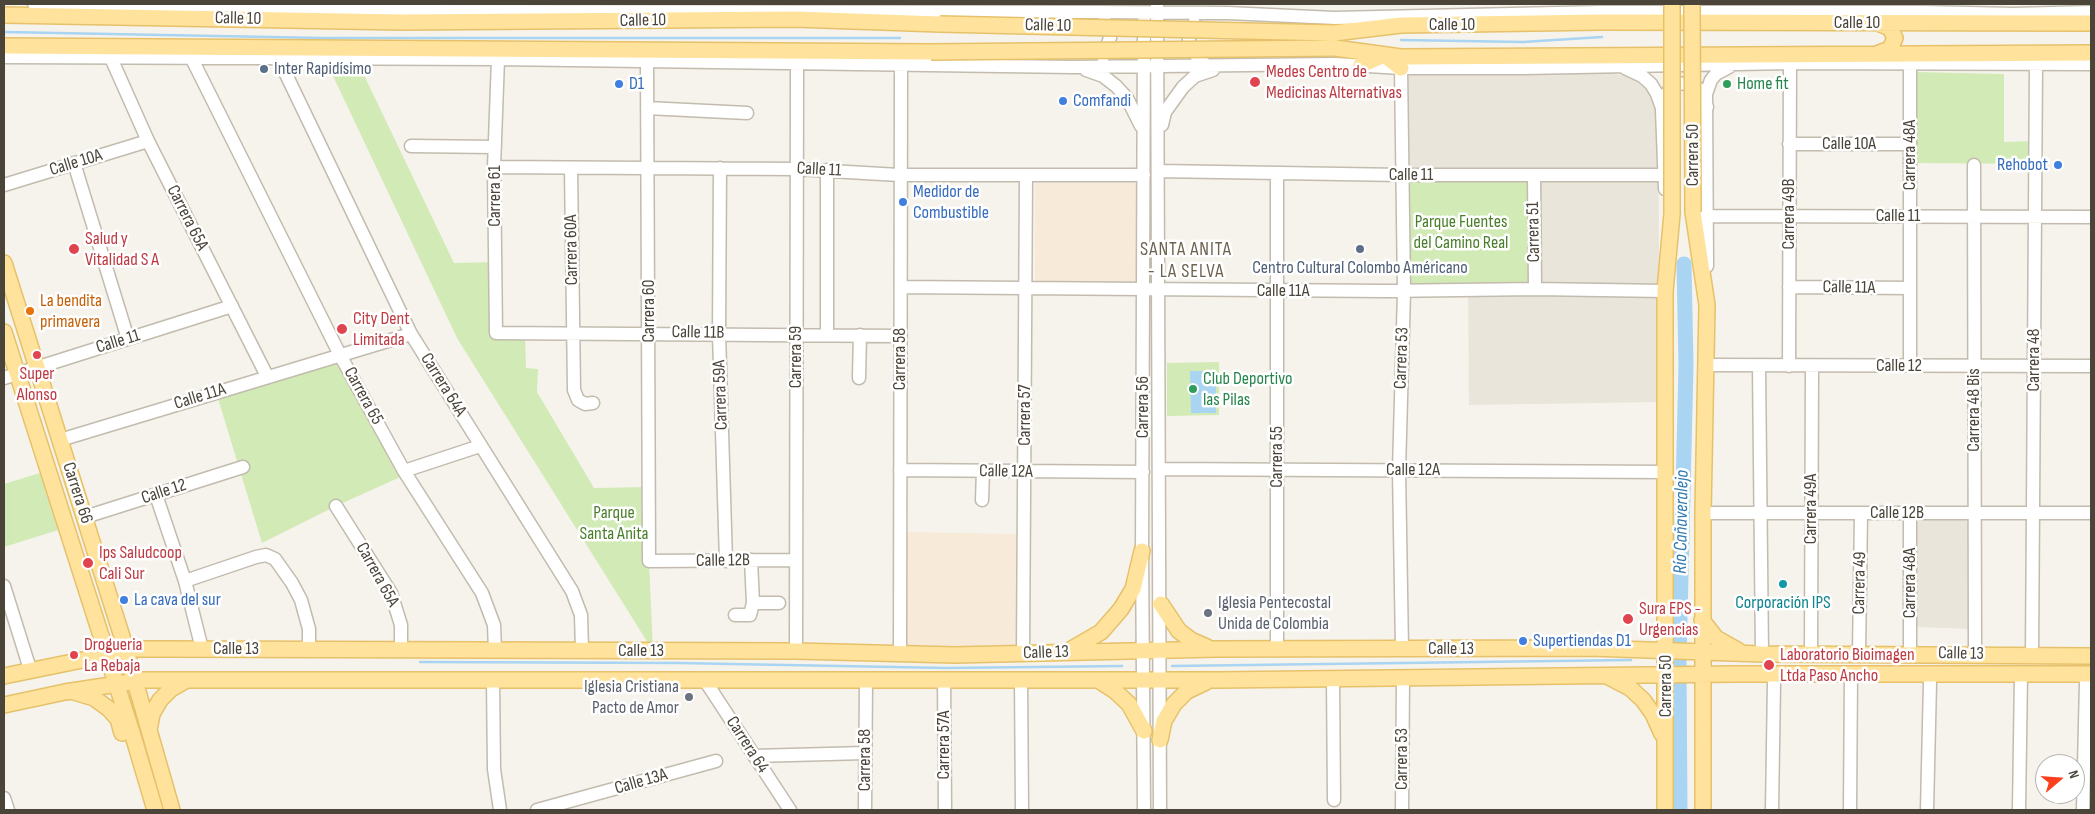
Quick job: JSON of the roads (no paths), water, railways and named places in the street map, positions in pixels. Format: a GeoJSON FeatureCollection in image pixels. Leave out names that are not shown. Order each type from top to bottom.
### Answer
{"type":"FeatureCollection","features":[{"type":"Feature","properties":{"kind":"main road","name":"Carrera 50"},"geometry":{"type":"LineString","coordinates":[[1665,810],[1665,746],[1669,651],[1666,623],[1665,291],[1672,214],[1672,4]]}},
{"type":"Feature","properties":{"kind":"main road","name":"Carrera 50"},"geometry":{"type":"LineString","coordinates":[[1692,4],[1699,214],[1707,305],[1708,365],[1703,513],[1702,620],[1698,674],[1702,700],[1703,810]]}},
{"type":"Feature","properties":{"kind":"main road","name":"Calle 10"},"geometry":{"type":"LineString","coordinates":[[4,15],[104,10],[461,17],[889,16],[937,13],[1334,33],[1401,15],[1523,19],[1875,23],[2091,23]]}},
{"type":"Feature","properties":{"kind":"main road"},"geometry":{"type":"LineString","coordinates":[[1875,23],[1890,28],[1895,38],[1894,43],[1888,50],[1875,53]]}},
{"type":"Feature","properties":{"kind":"main road","name":"Calle 10"},"geometry":{"type":"LineString","coordinates":[[4,46],[86,52],[906,61],[931,52],[1334,48],[1384,56],[2091,53]]}},
{"type":"Feature","properties":{"kind":"main road"},"geometry":{"type":"LineString","coordinates":[[1361,65],[1384,56],[1401,68]]}},
{"type":"Feature","properties":{"kind":"main road","name":"Carrera 66"},"geometry":{"type":"LineString","coordinates":[[4,263],[136,681],[149,734],[172,810]]}},
{"type":"Feature","properties":{"kind":"main road","name":"Carrera 66"},"geometry":{"type":"LineString","coordinates":[[4,332],[10,376],[106,654],[155,810]]}},
{"type":"Feature","properties":{"kind":"main road"},"geometry":{"type":"LineString","coordinates":[[1066,652],[1095,636],[1117,615],[1132,589],[1142,551]]}},
{"type":"Feature","properties":{"kind":"main road"},"geometry":{"type":"LineString","coordinates":[[1161,604],[1171,622],[1185,636],[1196,643],[1216,649]]}},
{"type":"Feature","properties":{"kind":"main road"},"geometry":{"type":"LineString","coordinates":[[1702,620],[1720,640],[1743,653]]}},
{"type":"Feature","properties":{"kind":"main road"},"geometry":{"type":"LineString","coordinates":[[1635,650],[1654,641],[1666,623]]}},
{"type":"Feature","properties":{"kind":"main road","name":"Calle 13"},"geometry":{"type":"LineString","coordinates":[[4,676],[30,669],[126,651],[202,649],[796,651],[1023,654],[1216,649],[1402,649],[2091,656]]}},
{"type":"Feature","properties":{"kind":"main road"},"geometry":{"type":"LineString","coordinates":[[1635,650],[1645,655],[1649,662],[1647,670],[1640,675]]}},
{"type":"Feature","properties":{"kind":"main road"},"geometry":{"type":"LineString","coordinates":[[1909,674],[1910,654]]}},
{"type":"Feature","properties":{"kind":"main road","name":"Calle 13"},"geometry":{"type":"LineString","coordinates":[[4,705],[65,692],[136,681],[188,680],[1220,680],[1698,674],[2088,674]]}},
{"type":"Feature","properties":{"kind":"main road"},"geometry":{"type":"LineString","coordinates":[[1702,700],[1716,682],[1733,674]]}},
{"type":"Feature","properties":{"kind":"main road"},"geometry":{"type":"LineString","coordinates":[[1607,676],[1623,683],[1643,700],[1658,722],[1665,746]]}},
{"type":"Feature","properties":{"kind":"main road"},"geometry":{"type":"LineString","coordinates":[[149,734],[152,714],[160,700],[171,689],[188,680]]}},
{"type":"Feature","properties":{"kind":"main road"},"geometry":{"type":"LineString","coordinates":[[1098,680],[1115,691],[1129,704],[1144,730]]}},
{"type":"Feature","properties":{"kind":"main road"},"geometry":{"type":"LineString","coordinates":[[1160,740],[1167,715],[1178,699],[1199,685],[1220,680]]}},
{"type":"Feature","properties":{"kind":"main road"},"geometry":{"type":"LineString","coordinates":[[65,692],[78,692],[94,698],[109,709],[118,719],[146,810]]}},
{"type":"Feature","properties":{"kind":"street","name":"Calle 10"},"geometry":{"type":"LineString","coordinates":[[34,4],[104,10],[125,4],[217,6],[320,15],[339,7],[423,8],[461,17],[506,8],[586,8],[640,16],[691,7],[869,8],[889,16]]}},
{"type":"Feature","properties":{"kind":"street"},"geometry":{"type":"LineString","coordinates":[[1044,12],[1084,4]]}},
{"type":"Feature","properties":{"kind":"street"},"geometry":{"type":"LineString","coordinates":[[1600,12],[1617,10],[1634,4]]}},
{"type":"Feature","properties":{"kind":"street"},"geometry":{"type":"LineString","coordinates":[[1739,4],[1797,12]]}},
{"type":"Feature","properties":{"kind":"street","name":"Calle 10"},"geometry":{"type":"LineString","coordinates":[[937,13],[1010,8],[1044,12],[1103,12],[1157,8],[1334,18],[1401,15]]}},
{"type":"Feature","properties":{"kind":"street"},"geometry":{"type":"LineString","coordinates":[[1144,8],[1151,36]]}},
{"type":"Feature","properties":{"kind":"street","name":"Carrera 56"},"geometry":{"type":"LineString","coordinates":[[1144,810],[1142,551],[1144,67],[1157,8]]}},
{"type":"Feature","properties":{"kind":"street","name":"Calle 10"},"geometry":{"type":"LineString","coordinates":[[1523,19],[1600,12],[1797,12],[1923,8],[2091,12]]}},
{"type":"Feature","properties":{"kind":"street"},"geometry":{"type":"LineString","coordinates":[[1108,67],[1130,56],[1170,21],[1200,10]]}},
{"type":"Feature","properties":{"kind":"street"},"geometry":{"type":"LineString","coordinates":[[1200,10],[1192,26],[1189,44],[1199,60],[1208,66]]}},
{"type":"Feature","properties":{"kind":"street"},"geometry":{"type":"LineString","coordinates":[[1103,12],[1130,20],[1170,53],[1193,66]]}},
{"type":"Feature","properties":{"kind":"street"},"geometry":{"type":"LineString","coordinates":[[1089,67],[1102,58],[1110,38],[1103,12]]}},
{"type":"Feature","properties":{"kind":"street","name":"Carrera 56"},"geometry":{"type":"LineString","coordinates":[[1151,36],[1158,67],[1161,604],[1160,810]]}},
{"type":"Feature","properties":{"kind":"street","name":"Calle 10"},"geometry":{"type":"LineString","coordinates":[[4,57],[86,52],[111,58],[285,55],[498,59],[654,58],[796,64],[906,61],[1073,68],[1361,65],[1401,68],[1736,66],[1790,63],[2091,64]]}},
{"type":"Feature","properties":{"kind":"street","name":"Carrera 64A"},"geometry":{"type":"LineString","coordinates":[[285,55],[283,68],[410,334],[572,591],[581,615],[582,650]]}},
{"type":"Feature","properties":{"kind":"street","name":"Carrera 65"},"geometry":{"type":"LineString","coordinates":[[191,57],[340,355],[404,471],[482,593],[494,625],[494,650]]}},
{"type":"Feature","properties":{"kind":"street","name":"Carrera 65A"},"geometry":{"type":"LineString","coordinates":[[111,58],[148,141],[267,376]]}},
{"type":"Feature","properties":{"kind":"street","name":"Carrera 60"},"geometry":{"type":"LineString","coordinates":[[649,561],[647,108],[654,58]]}},
{"type":"Feature","properties":{"kind":"street","name":"Carrera 61"},"geometry":{"type":"LineString","coordinates":[[496,333],[494,167],[498,59]]}},
{"type":"Feature","properties":{"kind":"street","name":"Carrera 58"},"geometry":{"type":"LineString","coordinates":[[900,653],[900,336],[902,287],[899,175],[906,61]]}},
{"type":"Feature","properties":{"kind":"street","name":"Carrera 49B"},"geometry":{"type":"LineString","coordinates":[[1788,366],[1790,63]]}},
{"type":"Feature","properties":{"kind":"street","name":"Carrera 59"},"geometry":{"type":"LineString","coordinates":[[796,64],[796,651]]}},
{"type":"Feature","properties":{"kind":"street","name":"Carrera 48A"},"geometry":{"type":"LineString","coordinates":[[1910,64],[1910,366]]}},
{"type":"Feature","properties":{"kind":"street","name":"Carrera 48"},"geometry":{"type":"LineString","coordinates":[[2032,655],[2036,64]]}},
{"type":"Feature","properties":{"kind":"street"},"geometry":{"type":"LineString","coordinates":[[1158,153],[1165,112],[1183,87],[1195,76],[1228,66]]}},
{"type":"Feature","properties":{"kind":"street"},"geometry":{"type":"LineString","coordinates":[[1615,66],[1634,71],[1647,80],[1657,94],[1662,110]]}},
{"type":"Feature","properties":{"kind":"street","name":"Carrera 50"},"geometry":{"type":"LineString","coordinates":[[1699,214],[1707,107],[1706,94],[1711,80],[1725,69],[1736,66]]}},
{"type":"Feature","properties":{"kind":"street"},"geometry":{"type":"LineString","coordinates":[[1073,68],[1088,70],[1116,86],[1136,111],[1144,142]]}},
{"type":"Feature","properties":{"kind":"street","name":"Carrera 53"},"geometry":{"type":"LineString","coordinates":[[1401,68],[1404,292],[1399,470],[1402,649]]}},
{"type":"Feature","properties":{"kind":"street"},"geometry":{"type":"LineString","coordinates":[[1662,110],[1667,90],[1680,82],[1691,83],[1700,88],[1706,96],[1707,107]]}},
{"type":"Feature","properties":{"kind":"street"},"geometry":{"type":"LineString","coordinates":[[647,108],[747,113]]}},
{"type":"Feature","properties":{"kind":"street","name":"Carrera 50"},"geometry":{"type":"LineString","coordinates":[[1662,110],[1665,291]]}},
{"type":"Feature","properties":{"kind":"street","name":"Calle 10A"},"geometry":{"type":"LineString","coordinates":[[4,185],[148,141]]}},
{"type":"Feature","properties":{"kind":"street","name":"Calle 10A"},"geometry":{"type":"LineString","coordinates":[[1789,144],[1910,144]]}},
{"type":"Feature","properties":{"kind":"street"},"geometry":{"type":"LineString","coordinates":[[411,146],[495,147]]}},
{"type":"Feature","properties":{"kind":"street"},"geometry":{"type":"LineString","coordinates":[[74,163],[128,339]]}},
{"type":"Feature","properties":{"kind":"street","name":"Carrera 48 Bis"},"geometry":{"type":"LineString","coordinates":[[1974,165],[1975,655]]}},
{"type":"Feature","properties":{"kind":"street","name":"Calle 11"},"geometry":{"type":"LineString","coordinates":[[494,167],[796,169],[899,175],[1144,175]]}},
{"type":"Feature","properties":{"kind":"street","name":"Carrera 60A"},"geometry":{"type":"LineString","coordinates":[[571,168],[574,390],[578,400],[585,404],[592,403]]}},
{"type":"Feature","properties":{"kind":"street","name":"Carrera 59A"},"geometry":{"type":"LineString","coordinates":[[720,168],[719,334],[726,561]]}},
{"type":"Feature","properties":{"kind":"street"},"geometry":{"type":"LineString","coordinates":[[827,170],[827,335]]}},
{"type":"Feature","properties":{"kind":"street","name":"Calle 11"},"geometry":{"type":"LineString","coordinates":[[1158,171],[1401,175],[1664,175]]}},
{"type":"Feature","properties":{"kind":"street","name":"Carrera 55"},"geometry":{"type":"LineString","coordinates":[[1277,173],[1277,650]]}},
{"type":"Feature","properties":{"kind":"street","name":"Carrera 51"},"geometry":{"type":"LineString","coordinates":[[1534,175],[1535,288]]}},
{"type":"Feature","properties":{"kind":"street","name":"Carrera 57"},"geometry":{"type":"LineString","coordinates":[[1023,654],[1026,176]]}},
{"type":"Feature","properties":{"kind":"street","name":"Calle 11"},"geometry":{"type":"LineString","coordinates":[[1699,214],[2091,217]]}},
{"type":"Feature","properties":{"kind":"street","name":"Calle 11A"},"geometry":{"type":"LineString","coordinates":[[902,287],[1404,292],[1535,288],[1665,291]]}},
{"type":"Feature","properties":{"kind":"street","name":"Calle 11A"},"geometry":{"type":"LineString","coordinates":[[1789,287],[1910,288]]}},
{"type":"Feature","properties":{"kind":"street","name":"Calle 11"},"geometry":{"type":"LineString","coordinates":[[10,376],[232,306]]}},
{"type":"Feature","properties":{"kind":"street","name":"Calle 11B"},"geometry":{"type":"LineString","coordinates":[[496,333],[573,332],[900,336]]}},
{"type":"Feature","properties":{"kind":"street","name":"Calle 11A"},"geometry":{"type":"LineString","coordinates":[[60,440],[410,334]]}},
{"type":"Feature","properties":{"kind":"street"},"geometry":{"type":"LineString","coordinates":[[859,378],[860,335]]}},
{"type":"Feature","properties":{"kind":"street","name":"Calle 12"},"geometry":{"type":"LineString","coordinates":[[1708,365],[2091,366]]}},
{"type":"Feature","properties":{"kind":"street"},"geometry":{"type":"LineString","coordinates":[[1759,366],[1762,654]]}},
{"type":"Feature","properties":{"kind":"street","name":"Carrera 49A"},"geometry":{"type":"LineString","coordinates":[[1811,653],[1812,366]]}},
{"type":"Feature","properties":{"kind":"street"},"geometry":{"type":"LineString","coordinates":[[404,471],[480,446]]}},
{"type":"Feature","properties":{"kind":"street","name":"Calle 12"},"geometry":{"type":"LineString","coordinates":[[85,517],[243,467]]}},
{"type":"Feature","properties":{"kind":"street","name":"Calle 12A"},"geometry":{"type":"LineString","coordinates":[[1160,469],[1666,472]]}},
{"type":"Feature","properties":{"kind":"street","name":"Calle 12A"},"geometry":{"type":"LineString","coordinates":[[900,470],[1143,472]]}},
{"type":"Feature","properties":{"kind":"street"},"geometry":{"type":"LineString","coordinates":[[982,500],[983,471]]}},
{"type":"Feature","properties":{"kind":"street"},"geometry":{"type":"LineString","coordinates":[[156,495],[185,581],[202,649]]}},
{"type":"Feature","properties":{"kind":"street","name":"Carrera 65A"},"geometry":{"type":"LineString","coordinates":[[336,506],[391,593],[401,625],[401,650]]}},
{"type":"Feature","properties":{"kind":"street","name":"Calle 12B"},"geometry":{"type":"LineString","coordinates":[[1703,513],[2091,513]]}},
{"type":"Feature","properties":{"kind":"street","name":"Carrera 49"},"geometry":{"type":"LineString","coordinates":[[1859,654],[1861,513]]}},
{"type":"Feature","properties":{"kind":"street","name":"Carrera 48A"},"geometry":{"type":"LineString","coordinates":[[1910,513],[1910,654]]}},
{"type":"Feature","properties":{"kind":"street"},"geometry":{"type":"LineString","coordinates":[[185,581],[256,557],[266,555],[274,559],[292,583],[304,609],[309,629],[309,649]]}},
{"type":"Feature","properties":{"kind":"street"},"geometry":{"type":"LineString","coordinates":[[735,615],[750,615],[752,613],[751,560]]}},
{"type":"Feature","properties":{"kind":"street","name":"Calle 12B"},"geometry":{"type":"LineString","coordinates":[[649,561],[796,560]]}},
{"type":"Feature","properties":{"kind":"street"},"geometry":{"type":"LineString","coordinates":[[4,586],[30,669]]}},
{"type":"Feature","properties":{"kind":"street"},"geometry":{"type":"LineString","coordinates":[[753,603],[779,602]]}},
{"type":"Feature","properties":{"kind":"street"},"geometry":{"type":"LineString","coordinates":[[1772,674],[1774,682],[1772,810]]}},
{"type":"Feature","properties":{"kind":"street"},"geometry":{"type":"LineString","coordinates":[[1850,810],[1851,674]]}},
{"type":"Feature","properties":{"kind":"street"},"geometry":{"type":"LineString","coordinates":[[1927,810],[1930,682],[1928,674]]}},
{"type":"Feature","properties":{"kind":"street"},"geometry":{"type":"LineString","coordinates":[[2019,810],[2021,674]]}},
{"type":"Feature","properties":{"kind":"street"},"geometry":{"type":"LineString","coordinates":[[2083,810],[2086,682],[2088,674]]}},
{"type":"Feature","properties":{"kind":"street","name":"Carrera 53"},"geometry":{"type":"LineString","coordinates":[[1402,810],[1403,677]]}},
{"type":"Feature","properties":{"kind":"street"},"geometry":{"type":"LineString","coordinates":[[1333,678],[1334,800]]}},
{"type":"Feature","properties":{"kind":"street","name":"Carrera 64"},"geometry":{"type":"LineString","coordinates":[[704,679],[790,810]]}},
{"type":"Feature","properties":{"kind":"street","name":"Carrera 57A"},"geometry":{"type":"LineString","coordinates":[[944,679],[944,810]]}},
{"type":"Feature","properties":{"kind":"street"},"geometry":{"type":"LineString","coordinates":[[1022,679],[1022,810]]}},
{"type":"Feature","properties":{"kind":"street"},"geometry":{"type":"LineString","coordinates":[[493,680],[494,769],[500,810]]}},
{"type":"Feature","properties":{"kind":"street","name":"Carrera 58"},"geometry":{"type":"LineString","coordinates":[[865,810],[866,680]]}},
{"type":"Feature","properties":{"kind":"street"},"geometry":{"type":"LineString","coordinates":[[754,756],[866,753]]}},
{"type":"Feature","properties":{"kind":"street","name":"Calle 13A"},"geometry":{"type":"LineString","coordinates":[[537,810],[716,761]]}},
{"type":"Feature","properties":{"kind":"street"},"geometry":{"type":"LineString","coordinates":[[4,798],[8,810]]}},
{"type":"Feature","properties":{"kind":"water"},"geometry":{"type":"Polygon","coordinates":[[[1190,371],[1216,371],[1216,413],[1191,413],[1190,371]]]}},
{"type":"Feature","properties":{"kind":"waterway"},"geometry":{"type":"LineString","coordinates":[[4,32],[322,38],[900,38]]}},
{"type":"Feature","properties":{"kind":"waterway"},"geometry":{"type":"LineString","coordinates":[[1401,40],[1523,42],[1602,37]]}},
{"type":"Feature","properties":{"kind":"waterway","name":"Río Cañaveralejo"},"geometry":{"type":"LineString","coordinates":[[1680,810],[1679,660],[1686,365],[1684,264]]}},
{"type":"Feature","properties":{"kind":"waterway"},"geometry":{"type":"LineString","coordinates":[[1172,666],[1631,660]]}},
{"type":"Feature","properties":{"kind":"waterway"},"geometry":{"type":"LineString","coordinates":[[420,662],[678,663],[947,668],[1122,666]]}},
{"type":"Feature","properties":{"kind":"place","name":"Inter Rapidísimo"},"geometry":{"type":"Point","coordinates":[264,69]}},
{"type":"Feature","properties":{"kind":"place","name":"Medes Centro de Medicinas Alternativas"},"geometry":{"type":"Point","coordinates":[1255,82]}},
{"type":"Feature","properties":{"kind":"place","name":"D1"},"geometry":{"type":"Point","coordinates":[619,84]}},
{"type":"Feature","properties":{"kind":"place","name":"Home fit"},"geometry":{"type":"Point","coordinates":[1727,84]}},
{"type":"Feature","properties":{"kind":"place","name":"Comfandi"},"geometry":{"type":"Point","coordinates":[1063,101]}},
{"type":"Feature","properties":{"kind":"place","name":"Rehobot"},"geometry":{"type":"Point","coordinates":[2058,165]}},
{"type":"Feature","properties":{"kind":"place","name":"Medidor de Combustible"},"geometry":{"type":"Point","coordinates":[903,202]}},
{"type":"Feature","properties":{"kind":"place","name":"Salud y Vitalidad S A"},"geometry":{"type":"Point","coordinates":[74,249]}},
{"type":"Feature","properties":{"kind":"place","name":"Centro Cultural Colombo Américano"},"geometry":{"type":"Point","coordinates":[1360,249]}},
{"type":"Feature","properties":{"kind":"place","name":"La bendita primavera"},"geometry":{"type":"Point","coordinates":[30,311]}},
{"type":"Feature","properties":{"kind":"place","name":"City Dent Limitada"},"geometry":{"type":"Point","coordinates":[342,329]}},
{"type":"Feature","properties":{"kind":"place","name":"Super Alonso"},"geometry":{"type":"Point","coordinates":[37,355]}},
{"type":"Feature","properties":{"kind":"place","name":"Club Deportivo las Pilas"},"geometry":{"type":"Point","coordinates":[1193,389]}},
{"type":"Feature","properties":{"kind":"place","name":"Ips Saludcoop Cali Sur"},"geometry":{"type":"Point","coordinates":[88,563]}},
{"type":"Feature","properties":{"kind":"place","name":"Corporación IPS"},"geometry":{"type":"Point","coordinates":[1783,584]}},
{"type":"Feature","properties":{"kind":"place","name":"La cava del sur"},"geometry":{"type":"Point","coordinates":[124,600]}},
{"type":"Feature","properties":{"kind":"place","name":"Iglesia Pentecostal Unida de Colombia"},"geometry":{"type":"Point","coordinates":[1208,613]}},
{"type":"Feature","properties":{"kind":"place","name":"Sura EPS - Urgencias"},"geometry":{"type":"Point","coordinates":[1628,619]}},
{"type":"Feature","properties":{"kind":"place","name":"Supertiendas D1"},"geometry":{"type":"Point","coordinates":[1523,641]}},
{"type":"Feature","properties":{"kind":"place","name":"Drogueria La Rebaja"},"geometry":{"type":"Point","coordinates":[74,655]}},
{"type":"Feature","properties":{"kind":"place","name":"Laboratorio Bioimagen Ltda Paso Ancho"},"geometry":{"type":"Point","coordinates":[1769,665]}},
{"type":"Feature","properties":{"kind":"place","name":"Iglesia Cristiana Pacto de Amor"},"geometry":{"type":"Point","coordinates":[689,697]}},
{"type":"Feature","properties":{"kind":"district","name":"SANTA ANITA - LA SELVA"},"geometry":{"type":"Point","coordinates":[1186,261]}},
{"type":"Feature","properties":{"kind":"park label","name":"Parque Fuentes del Camino Real"},"geometry":{"type":"Point","coordinates":[1461,232]}},
{"type":"Feature","properties":{"kind":"park label","name":"Parque Santa Anita"},"geometry":{"type":"Point","coordinates":[614,523]}}]}
